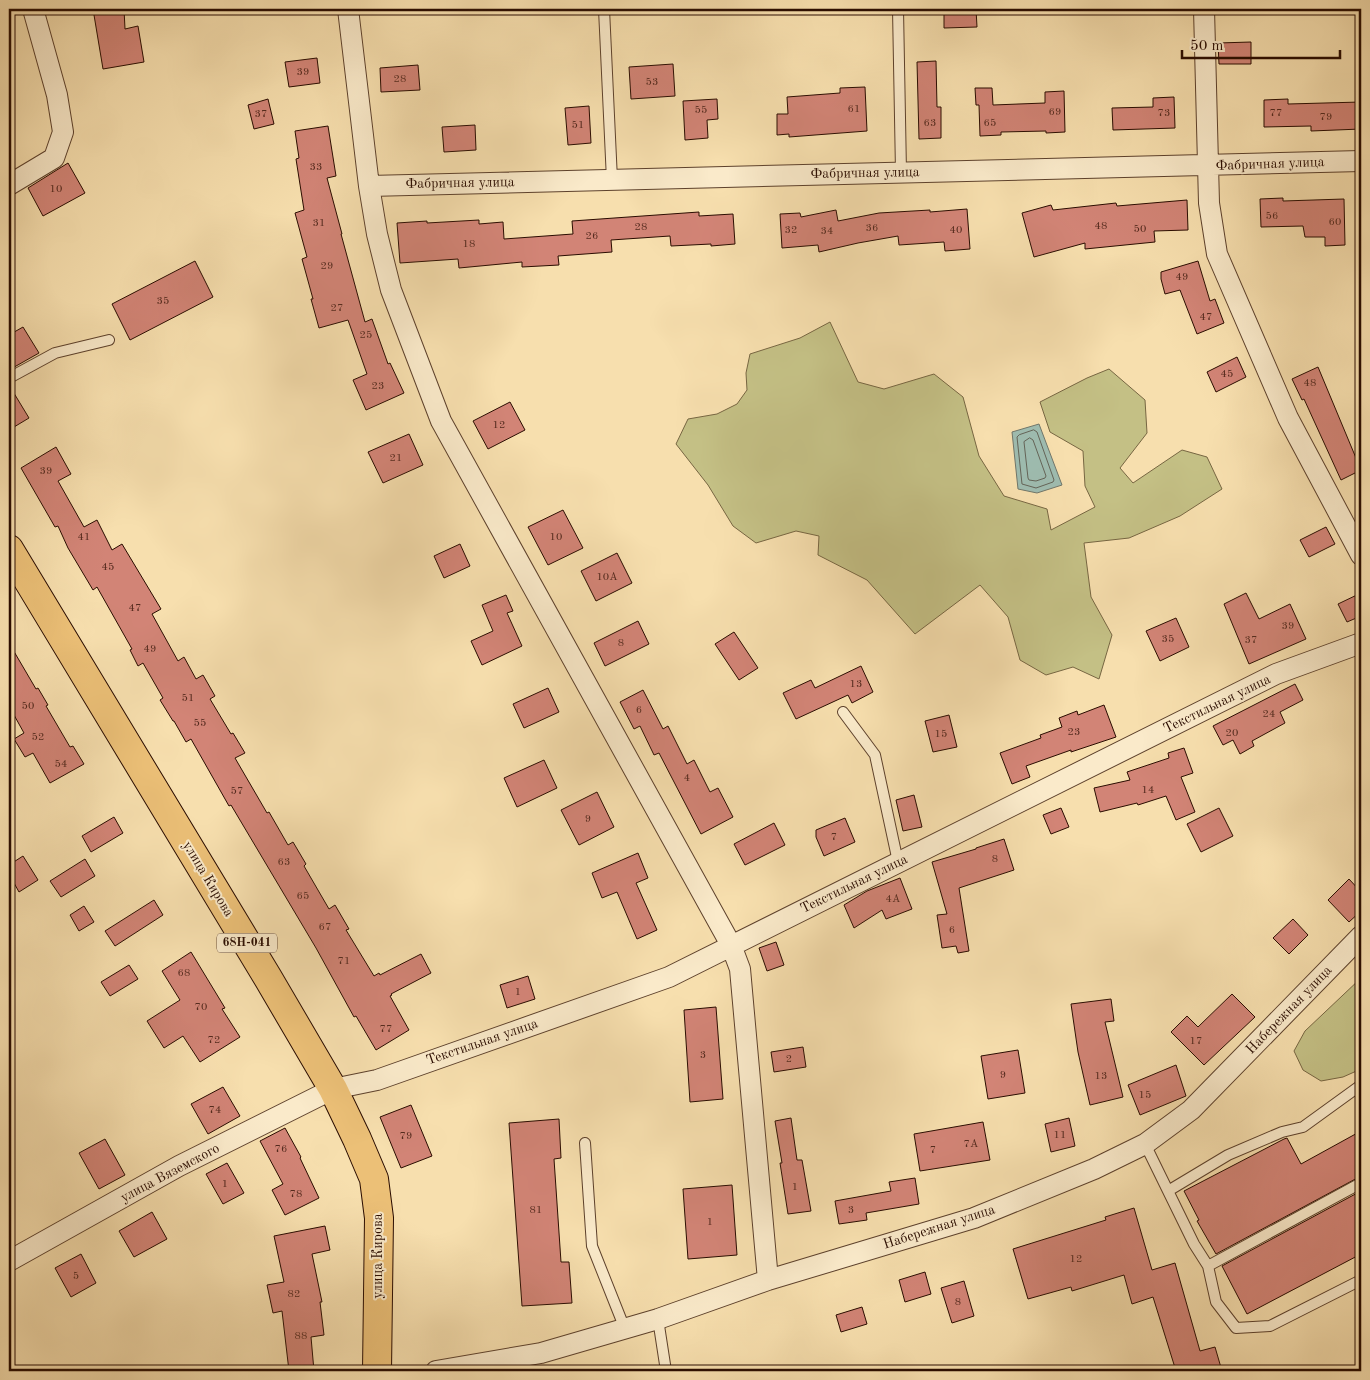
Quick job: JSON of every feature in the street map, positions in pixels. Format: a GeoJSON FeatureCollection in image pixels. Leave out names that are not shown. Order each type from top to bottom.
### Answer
{"type":"FeatureCollection","features":[{"type":"Feature","properties":{"kind":"main road","name":"улица Кирова"},"geometry":{"type":"LineString","coordinates":[[11,557],[263,970],[333,1089],[357,1139],[374,1178],[379,1218],[377,1371]]}},
{"type":"Feature","properties":{"kind":"street"},"geometry":{"type":"LineString","coordinates":[[9,185],[54,158],[63,132],[57,95],[34,9]]}},
{"type":"Feature","properties":{"kind":"street"},"geometry":{"type":"LineString","coordinates":[[348,9],[376,234],[391,290],[441,421],[731,945],[740,969],[768,1280]]}},
{"type":"Feature","properties":{"kind":"street"},"geometry":{"type":"LineString","coordinates":[[1204,9],[1207,166],[1209,203],[1217,254],[1288,418],[1361,555]]}},
{"type":"Feature","properties":{"kind":"street","name":"Фабричная улица"},"geometry":{"type":"LineString","coordinates":[[369,186],[1361,161]]}},
{"type":"Feature","properties":{"kind":"street","name":"Текстильная улица"},"geometry":{"type":"LineString","coordinates":[[333,1089],[377,1080],[669,977],[1276,674],[1361,643]]}},
{"type":"Feature","properties":{"kind":"street","name":"Набережная улица"},"geometry":{"type":"LineString","coordinates":[[436,1371],[541,1353],[658,1319],[768,1280],[974,1218],[1094,1169],[1145,1144],[1191,1110],[1361,936]]}},
{"type":"Feature","properties":{"kind":"street","name":"улица Вяземского"},"geometry":{"type":"LineString","coordinates":[[9,1261],[179,1166],[333,1089]]}},
{"type":"Feature","properties":{"kind":"lane"},"geometry":{"type":"LineString","coordinates":[[604,9],[612,180]]}},
{"type":"Feature","properties":{"kind":"lane"},"geometry":{"type":"LineString","coordinates":[[898,9],[901,172]]}},
{"type":"Feature","properties":{"kind":"lane"},"geometry":{"type":"LineString","coordinates":[[9,378],[55,353],[109,340]]}},
{"type":"Feature","properties":{"kind":"lane"},"geometry":{"type":"LineString","coordinates":[[843,712],[875,755],[898,862]]}},
{"type":"Feature","properties":{"kind":"lane"},"geometry":{"type":"LineString","coordinates":[[1168,1191],[1228,1155],[1282,1132],[1302,1127],[1361,1085]]}},
{"type":"Feature","properties":{"kind":"lane"},"geometry":{"type":"LineString","coordinates":[[585,1143],[592,1246],[625,1328]]}},
{"type":"Feature","properties":{"kind":"lane"},"geometry":{"type":"LineString","coordinates":[[1145,1144],[1194,1244],[1208,1266],[1216,1302],[1236,1328],[1270,1326],[1361,1280]]}},
{"type":"Feature","properties":{"kind":"lane"},"geometry":{"type":"LineString","coordinates":[[1208,1266],[1361,1183]]}},
{"type":"Feature","properties":{"kind":"lane"},"geometry":{"type":"LineString","coordinates":[[658,1319],[666,1371]]}},
{"type":"Feature","properties":{"kind":"shaded area"},"geometry":{"type":"Polygon","coordinates":[[[830,322],[858,382],[884,389],[934,374],[963,397],[979,456],[1004,496],[1047,509],[1051,530],[1095,507],[1085,486],[1083,451],[1050,432],[1040,402],[1087,378],[1109,369],[1145,400],[1147,433],[1120,468],[1133,483],[1182,450],[1207,457],[1222,489],[1180,516],[1129,538],[1084,543],[1091,597],[1112,635],[1099,679],[1073,667],[1046,675],[1020,660],[1008,617],[980,585],[915,634],[867,580],[818,555],[819,536],[796,531],[756,543],[733,526],[708,485],[676,444],[688,419],[717,414],[737,404],[747,390],[746,373],[750,354],[800,338],[830,322]]]}},
{"type":"Feature","properties":{"kind":"shaded area"},"geometry":{"type":"Polygon","coordinates":[[[1361,978],[1361,1069],[1343,1077],[1321,1081],[1303,1070],[1294,1051],[1305,1031],[1361,978]]]}},
{"type":"Feature","properties":{"kind":"water"},"geometry":{"type":"Polygon","coordinates":[[[1039,424],[1062,485],[1037,493],[1018,489],[1012,432],[1039,424]]]}},
{"type":"Feature","properties":{"kind":"building"},"geometry":{"type":"Polygon","coordinates":[[[93,9],[124,9],[125,29],[138,26],[144,62],[103,69],[93,9]]]}},
{"type":"Feature","properties":{"kind":"building"},"geometry":{"type":"Polygon","coordinates":[[[944,9],[976,9],[977,27],[944,28],[944,9]]]}},
{"type":"Feature","properties":{"kind":"building"},"geometry":{"type":"Polygon","coordinates":[[[1251,42],[1251,64],[1219,64],[1218,43],[1251,42]]]}},
{"type":"Feature","properties":{"kind":"building"},"geometry":{"type":"Polygon","coordinates":[[[317,58],[320,83],[289,87],[285,62],[317,58]]]}},
{"type":"Feature","properties":{"kind":"building"},"geometry":{"type":"Polygon","coordinates":[[[936,61],[937,107],[941,107],[941,138],[919,139],[917,62],[936,61]]]}},
{"type":"Feature","properties":{"kind":"building"},"geometry":{"type":"Polygon","coordinates":[[[673,64],[675,96],[631,99],[629,67],[673,64]]]}},
{"type":"Feature","properties":{"kind":"building"},"geometry":{"type":"Polygon","coordinates":[[[418,65],[420,90],[381,92],[380,68],[418,65]]]}},
{"type":"Feature","properties":{"kind":"building"},"geometry":{"type":"Polygon","coordinates":[[[865,87],[867,131],[789,137],[789,134],[777,135],[777,114],[788,114],[787,97],[840,93],[840,88],[865,87]]]}},
{"type":"Feature","properties":{"kind":"building"},"geometry":{"type":"Polygon","coordinates":[[[975,88],[992,88],[993,105],[1045,103],[1045,92],[1064,91],[1065,132],[1001,132],[1001,135],[980,136],[979,105],[976,105],[975,88]]]}},
{"type":"Feature","properties":{"kind":"building"},"geometry":{"type":"Polygon","coordinates":[[[1174,97],[1175,128],[1113,130],[1112,108],[1153,107],[1153,98],[1174,97]]]}},
{"type":"Feature","properties":{"kind":"building"},"geometry":{"type":"Polygon","coordinates":[[[268,99],[274,124],[254,129],[248,105],[268,99]]]}},
{"type":"Feature","properties":{"kind":"building"},"geometry":{"type":"Polygon","coordinates":[[[717,99],[718,119],[707,120],[708,138],[685,140],[683,101],[717,99]]]}},
{"type":"Feature","properties":{"kind":"building"},"geometry":{"type":"Polygon","coordinates":[[[1288,99],[1288,104],[1361,102],[1361,129],[1311,131],[1311,126],[1264,127],[1264,100],[1288,99]]]}},
{"type":"Feature","properties":{"kind":"building"},"geometry":{"type":"Polygon","coordinates":[[[589,106],[591,143],[568,145],[565,108],[589,106]]]}},
{"type":"Feature","properties":{"kind":"building"},"geometry":{"type":"Polygon","coordinates":[[[475,125],[476,150],[444,152],[442,127],[475,125]]]}},
{"type":"Feature","properties":{"kind":"building"},"geometry":{"type":"Polygon","coordinates":[[[328,126],[336,176],[327,178],[365,322],[372,319],[388,364],[390,363],[404,393],[366,410],[353,380],[367,374],[348,320],[319,328],[302,259],[307,257],[295,213],[304,210],[296,159],[299,158],[295,131],[328,126]]]}},
{"type":"Feature","properties":{"kind":"building"},"geometry":{"type":"Polygon","coordinates":[[[68,163],[85,193],[43,216],[28,188],[68,163]]]}},
{"type":"Feature","properties":{"kind":"building"},"geometry":{"type":"Polygon","coordinates":[[[1283,198],[1283,201],[1344,199],[1345,245],[1325,246],[1325,237],[1305,237],[1303,226],[1261,227],[1260,199],[1283,198]]]}},
{"type":"Feature","properties":{"kind":"building"},"geometry":{"type":"Polygon","coordinates":[[[1187,200],[1188,230],[1154,231],[1155,242],[1085,249],[1085,243],[1034,257],[1022,213],[1051,205],[1053,210],[1116,203],[1117,206],[1187,200]]]}},
{"type":"Feature","properties":{"kind":"building"},"geometry":{"type":"Polygon","coordinates":[[[967,209],[970,249],[945,251],[944,242],[899,245],[898,236],[819,252],[818,245],[782,248],[780,214],[800,213],[801,217],[836,210],[838,221],[879,213],[967,209]]]}},
{"type":"Feature","properties":{"kind":"building"},"geometry":{"type":"Polygon","coordinates":[[[699,212],[699,216],[733,214],[735,244],[671,246],[670,236],[611,240],[612,252],[558,256],[559,265],[522,267],[522,262],[459,268],[458,259],[400,263],[397,223],[479,220],[479,224],[503,222],[504,239],[573,234],[572,221],[699,212]]]}},
{"type":"Feature","properties":{"kind":"building"},"geometry":{"type":"Polygon","coordinates":[[[195,261],[213,297],[130,340],[112,304],[195,261]]]}},
{"type":"Feature","properties":{"kind":"building"},"geometry":{"type":"Polygon","coordinates":[[[1198,261],[1210,301],[1215,299],[1224,323],[1197,334],[1180,290],[1165,294],[1161,272],[1198,261]]]}},
{"type":"Feature","properties":{"kind":"building"},"geometry":{"type":"Polygon","coordinates":[[[23,327],[39,353],[9,370],[9,335],[23,327]]]}},
{"type":"Feature","properties":{"kind":"building"},"geometry":{"type":"Polygon","coordinates":[[[1237,357],[1246,377],[1216,392],[1207,372],[1237,357]]]}},
{"type":"Feature","properties":{"kind":"building"},"geometry":{"type":"Polygon","coordinates":[[[1318,367],[1361,470],[1341,480],[1304,399],[1302,400],[1292,379],[1318,367]]]}},
{"type":"Feature","properties":{"kind":"building"},"geometry":{"type":"Polygon","coordinates":[[[9,385],[29,418],[9,430],[9,385]]]}},
{"type":"Feature","properties":{"kind":"building"},"geometry":{"type":"Polygon","coordinates":[[[510,402],[525,430],[488,449],[473,421],[510,402]]]}},
{"type":"Feature","properties":{"kind":"building"},"geometry":{"type":"Polygon","coordinates":[[[409,434],[423,465],[383,483],[368,452],[409,434]]]}},
{"type":"Feature","properties":{"kind":"building"},"geometry":{"type":"Polygon","coordinates":[[[56,447],[71,474],[58,481],[84,527],[97,520],[112,550],[122,544],[161,609],[152,614],[178,661],[184,657],[196,679],[203,675],[215,696],[210,699],[245,753],[235,758],[288,845],[293,842],[306,864],[304,866],[329,909],[335,905],[349,929],[346,930],[374,976],[379,973],[380,975],[421,954],[431,973],[390,996],[409,1030],[376,1050],[356,1016],[354,1017],[316,948],[231,805],[229,806],[191,739],[186,742],[160,700],[163,698],[143,663],[138,666],[130,650],[132,649],[97,587],[93,590],[68,548],[58,526],[55,527],[21,468],[56,447]]]}},
{"type":"Feature","properties":{"kind":"building"},"geometry":{"type":"Polygon","coordinates":[[[563,510],[583,548],[548,565],[528,527],[563,510]]]}},
{"type":"Feature","properties":{"kind":"building"},"geometry":{"type":"Polygon","coordinates":[[[1326,527],[1335,544],[1309,557],[1300,540],[1326,527]]]}},
{"type":"Feature","properties":{"kind":"building"},"geometry":{"type":"Polygon","coordinates":[[[460,544],[470,566],[444,578],[434,556],[460,544]]]}},
{"type":"Feature","properties":{"kind":"building"},"geometry":{"type":"Polygon","coordinates":[[[617,553],[632,583],[596,601],[581,571],[617,553]]]}},
{"type":"Feature","properties":{"kind":"building"},"geometry":{"type":"Polygon","coordinates":[[[1246,593],[1259,619],[1290,604],[1306,639],[1249,664],[1224,604],[1246,593]]]}},
{"type":"Feature","properties":{"kind":"building"},"geometry":{"type":"Polygon","coordinates":[[[1361,593],[1361,616],[1347,622],[1338,604],[1361,593]]]}},
{"type":"Feature","properties":{"kind":"building"},"geometry":{"type":"Polygon","coordinates":[[[506,595],[513,611],[507,613],[522,646],[482,665],[471,641],[493,631],[482,605],[506,595]]]}},
{"type":"Feature","properties":{"kind":"building"},"geometry":{"type":"Polygon","coordinates":[[[1176,618],[1189,647],[1160,661],[1146,631],[1176,618]]]}},
{"type":"Feature","properties":{"kind":"building"},"geometry":{"type":"Polygon","coordinates":[[[638,621],[649,644],[605,666],[594,643],[638,621]]]}},
{"type":"Feature","properties":{"kind":"building"},"geometry":{"type":"Polygon","coordinates":[[[734,632],[758,668],[739,680],[715,644],[734,632]]]}},
{"type":"Feature","properties":{"kind":"building"},"geometry":{"type":"Polygon","coordinates":[[[9,643],[36,689],[38,688],[48,705],[46,706],[70,747],[73,746],[84,764],[50,783],[33,753],[25,757],[14,739],[24,733],[9,706],[9,643]]]}},
{"type":"Feature","properties":{"kind":"building"},"geometry":{"type":"Polygon","coordinates":[[[861,666],[873,692],[852,703],[848,695],[796,719],[783,693],[811,680],[815,688],[861,666]]]}},
{"type":"Feature","properties":{"kind":"building"},"geometry":{"type":"Polygon","coordinates":[[[1295,684],[1303,700],[1280,712],[1285,723],[1252,741],[1254,746],[1240,754],[1233,740],[1223,745],[1213,726],[1295,684]]]}},
{"type":"Feature","properties":{"kind":"building"},"geometry":{"type":"Polygon","coordinates":[[[548,688],[559,712],[524,728],[513,704],[548,688]]]}},
{"type":"Feature","properties":{"kind":"building"},"geometry":{"type":"Polygon","coordinates":[[[643,690],[663,729],[668,726],[687,764],[694,760],[710,792],[718,788],[733,817],[701,834],[659,753],[654,755],[640,726],[634,729],[620,702],[643,690]]]}},
{"type":"Feature","properties":{"kind":"building"},"geometry":{"type":"Polygon","coordinates":[[[1104,705],[1116,737],[1026,766],[1030,777],[1012,784],[1000,753],[1041,738],[1040,735],[1062,727],[1059,718],[1077,711],[1078,715],[1104,705]]]}},
{"type":"Feature","properties":{"kind":"building"},"geometry":{"type":"Polygon","coordinates":[[[949,715],[957,747],[933,752],[925,721],[949,715]]]}},
{"type":"Feature","properties":{"kind":"building"},"geometry":{"type":"Polygon","coordinates":[[[1184,748],[1193,773],[1181,777],[1195,812],[1176,820],[1166,796],[1138,805],[1137,803],[1100,812],[1094,788],[1130,780],[1127,772],[1169,758],[1168,753],[1184,748]]]}},
{"type":"Feature","properties":{"kind":"building"},"geometry":{"type":"Polygon","coordinates":[[[544,760],[557,788],[517,807],[504,778],[544,760]]]}},
{"type":"Feature","properties":{"kind":"building"},"geometry":{"type":"Polygon","coordinates":[[[597,792],[614,827],[579,845],[561,810],[597,792]]]}},
{"type":"Feature","properties":{"kind":"building"},"geometry":{"type":"Polygon","coordinates":[[[914,795],[922,827],[903,831],[896,800],[914,795]]]}},
{"type":"Feature","properties":{"kind":"building"},"geometry":{"type":"Polygon","coordinates":[[[1061,808],[1069,827],[1051,834],[1043,815],[1061,808]]]}},
{"type":"Feature","properties":{"kind":"building"},"geometry":{"type":"Polygon","coordinates":[[[1219,808],[1233,836],[1201,852],[1187,824],[1219,808]]]}},
{"type":"Feature","properties":{"kind":"building"},"geometry":{"type":"Polygon","coordinates":[[[114,817],[123,833],[91,852],[82,836],[114,817]]]}},
{"type":"Feature","properties":{"kind":"building"},"geometry":{"type":"Polygon","coordinates":[[[845,818],[855,842],[824,856],[816,837],[816,830],[845,818]]]}},
{"type":"Feature","properties":{"kind":"building"},"geometry":{"type":"Polygon","coordinates":[[[774,823],[785,845],[745,865],[734,844],[774,823]]]}},
{"type":"Feature","properties":{"kind":"building"},"geometry":{"type":"Polygon","coordinates":[[[1004,839],[1014,870],[959,888],[969,951],[958,953],[956,946],[942,948],[937,915],[947,914],[932,862],[1004,839]]]}},
{"type":"Feature","properties":{"kind":"building"},"geometry":{"type":"Polygon","coordinates":[[[638,853],[648,878],[636,883],[657,930],[637,939],[617,892],[602,898],[592,873],[638,853]]]}},
{"type":"Feature","properties":{"kind":"building"},"geometry":{"type":"Polygon","coordinates":[[[23,856],[38,880],[19,892],[9,874],[9,865],[23,856]]]}},
{"type":"Feature","properties":{"kind":"building"},"geometry":{"type":"Polygon","coordinates":[[[85,859],[95,876],[61,897],[50,881],[85,859]]]}},
{"type":"Feature","properties":{"kind":"building"},"geometry":{"type":"Polygon","coordinates":[[[900,878],[912,909],[886,919],[882,910],[854,928],[844,905],[867,891],[900,878]]]}},
{"type":"Feature","properties":{"kind":"building"},"geometry":{"type":"Polygon","coordinates":[[[1349,879],[1361,892],[1361,911],[1349,922],[1328,900],[1349,879]]]}},
{"type":"Feature","properties":{"kind":"building"},"geometry":{"type":"Polygon","coordinates":[[[154,900],[163,915],[115,946],[105,931],[154,900]]]}},
{"type":"Feature","properties":{"kind":"building"},"geometry":{"type":"Polygon","coordinates":[[[84,906],[94,922],[79,931],[70,915],[84,906]]]}},
{"type":"Feature","properties":{"kind":"building"},"geometry":{"type":"Polygon","coordinates":[[[1293,919],[1308,935],[1289,954],[1273,938],[1293,919]]]}},
{"type":"Feature","properties":{"kind":"building"},"geometry":{"type":"Polygon","coordinates":[[[776,942],[784,965],[767,971],[759,948],[776,942]]]}},
{"type":"Feature","properties":{"kind":"building"},"geometry":{"type":"Polygon","coordinates":[[[191,952],[225,1008],[222,1009],[240,1037],[200,1062],[183,1036],[164,1048],[147,1021],[180,1000],[162,971],[191,952]]]}},
{"type":"Feature","properties":{"kind":"building"},"geometry":{"type":"Polygon","coordinates":[[[129,965],[138,979],[110,996],[101,982],[129,965]]]}},
{"type":"Feature","properties":{"kind":"building"},"geometry":{"type":"Polygon","coordinates":[[[528,976],[535,999],[507,1008],[500,985],[528,976]]]}},
{"type":"Feature","properties":{"kind":"building"},"geometry":{"type":"Polygon","coordinates":[[[1232,994],[1255,1017],[1204,1065],[1171,1032],[1187,1016],[1198,1027],[1232,994]]]}},
{"type":"Feature","properties":{"kind":"building"},"geometry":{"type":"Polygon","coordinates":[[[1111,999],[1114,1021],[1105,1022],[1123,1097],[1090,1105],[1078,1052],[1071,1004],[1111,999]]]}},
{"type":"Feature","properties":{"kind":"building"},"geometry":{"type":"Polygon","coordinates":[[[716,1007],[723,1099],[690,1102],[684,1010],[716,1007]]]}},
{"type":"Feature","properties":{"kind":"building"},"geometry":{"type":"Polygon","coordinates":[[[803,1047],[806,1067],[774,1072],[771,1052],[803,1047]]]}},
{"type":"Feature","properties":{"kind":"building"},"geometry":{"type":"Polygon","coordinates":[[[1018,1050],[1025,1093],[988,1099],[981,1056],[1018,1050]]]}},
{"type":"Feature","properties":{"kind":"building"},"geometry":{"type":"Polygon","coordinates":[[[1176,1065],[1186,1096],[1140,1115],[1128,1085],[1176,1065]]]}},
{"type":"Feature","properties":{"kind":"building"},"geometry":{"type":"Polygon","coordinates":[[[223,1087],[240,1116],[208,1134],[191,1104],[223,1087]]]}},
{"type":"Feature","properties":{"kind":"building"},"geometry":{"type":"Polygon","coordinates":[[[411,1105],[432,1156],[401,1168],[380,1117],[411,1105]]]}},
{"type":"Feature","properties":{"kind":"building"},"geometry":{"type":"Polygon","coordinates":[[[791,1118],[797,1160],[802,1160],[811,1211],[788,1214],[775,1121],[791,1118]]]}},
{"type":"Feature","properties":{"kind":"building"},"geometry":{"type":"Polygon","coordinates":[[[1069,1118],[1075,1146],[1051,1152],[1045,1124],[1069,1118]]]}},
{"type":"Feature","properties":{"kind":"building"},"geometry":{"type":"Polygon","coordinates":[[[559,1119],[561,1158],[554,1159],[561,1262],[569,1262],[572,1303],[522,1306],[509,1123],[559,1119]]]}},
{"type":"Feature","properties":{"kind":"building"},"geometry":{"type":"Polygon","coordinates":[[[983,1122],[990,1160],[920,1171],[914,1134],[983,1122]]]}},
{"type":"Feature","properties":{"kind":"building"},"geometry":{"type":"Polygon","coordinates":[[[285,1128],[301,1157],[319,1198],[285,1215],[272,1190],[283,1184],[260,1141],[285,1128]]]}},
{"type":"Feature","properties":{"kind":"building"},"geometry":{"type":"Polygon","coordinates":[[[1361,1131],[1361,1176],[1216,1254],[1197,1221],[1199,1220],[1184,1191],[1284,1139],[1287,1138],[1301,1164],[1361,1131]]]}},
{"type":"Feature","properties":{"kind":"building"},"geometry":{"type":"Polygon","coordinates":[[[105,1139],[125,1175],[99,1189],[79,1153],[105,1139]]]}},
{"type":"Feature","properties":{"kind":"building"},"geometry":{"type":"Polygon","coordinates":[[[227,1163],[244,1193],[223,1204],[206,1174],[227,1163]]]}},
{"type":"Feature","properties":{"kind":"building"},"geometry":{"type":"Polygon","coordinates":[[[915,1178],[919,1204],[866,1213],[867,1220],[839,1224],[835,1201],[891,1191],[889,1182],[915,1178]]]}},
{"type":"Feature","properties":{"kind":"building"},"geometry":{"type":"Polygon","coordinates":[[[732,1185],[737,1255],[688,1259],[683,1189],[732,1185]]]}},
{"type":"Feature","properties":{"kind":"building"},"geometry":{"type":"Polygon","coordinates":[[[1361,1191],[1361,1254],[1247,1314],[1222,1266],[1361,1191]]]}},
{"type":"Feature","properties":{"kind":"building"},"geometry":{"type":"Polygon","coordinates":[[[1134,1208],[1152,1270],[1175,1263],[1200,1351],[1215,1347],[1222,1371],[1176,1371],[1153,1297],[1132,1304],[1124,1275],[1072,1291],[1071,1287],[1028,1299],[1013,1249],[1106,1220],[1105,1217],[1134,1208]]]}},
{"type":"Feature","properties":{"kind":"building"},"geometry":{"type":"Polygon","coordinates":[[[152,1212],[167,1239],[134,1257],[119,1231],[152,1212]]]}},
{"type":"Feature","properties":{"kind":"building"},"geometry":{"type":"Polygon","coordinates":[[[325,1226],[330,1250],[312,1254],[322,1302],[320,1302],[324,1335],[311,1337],[314,1371],[289,1371],[282,1311],[273,1313],[267,1285],[284,1282],[274,1236],[325,1226]]]}},
{"type":"Feature","properties":{"kind":"building"},"geometry":{"type":"Polygon","coordinates":[[[81,1254],[96,1283],[71,1297],[55,1268],[81,1254]]]}},
{"type":"Feature","properties":{"kind":"building"},"geometry":{"type":"Polygon","coordinates":[[[925,1272],[931,1294],[905,1302],[899,1280],[925,1272]]]}},
{"type":"Feature","properties":{"kind":"building"},"geometry":{"type":"Polygon","coordinates":[[[964,1281],[974,1316],[952,1323],[941,1288],[964,1281]]]}},
{"type":"Feature","properties":{"kind":"building"},"geometry":{"type":"Polygon","coordinates":[[[862,1307],[867,1324],[841,1332],[836,1315],[862,1307]]]}}]}
